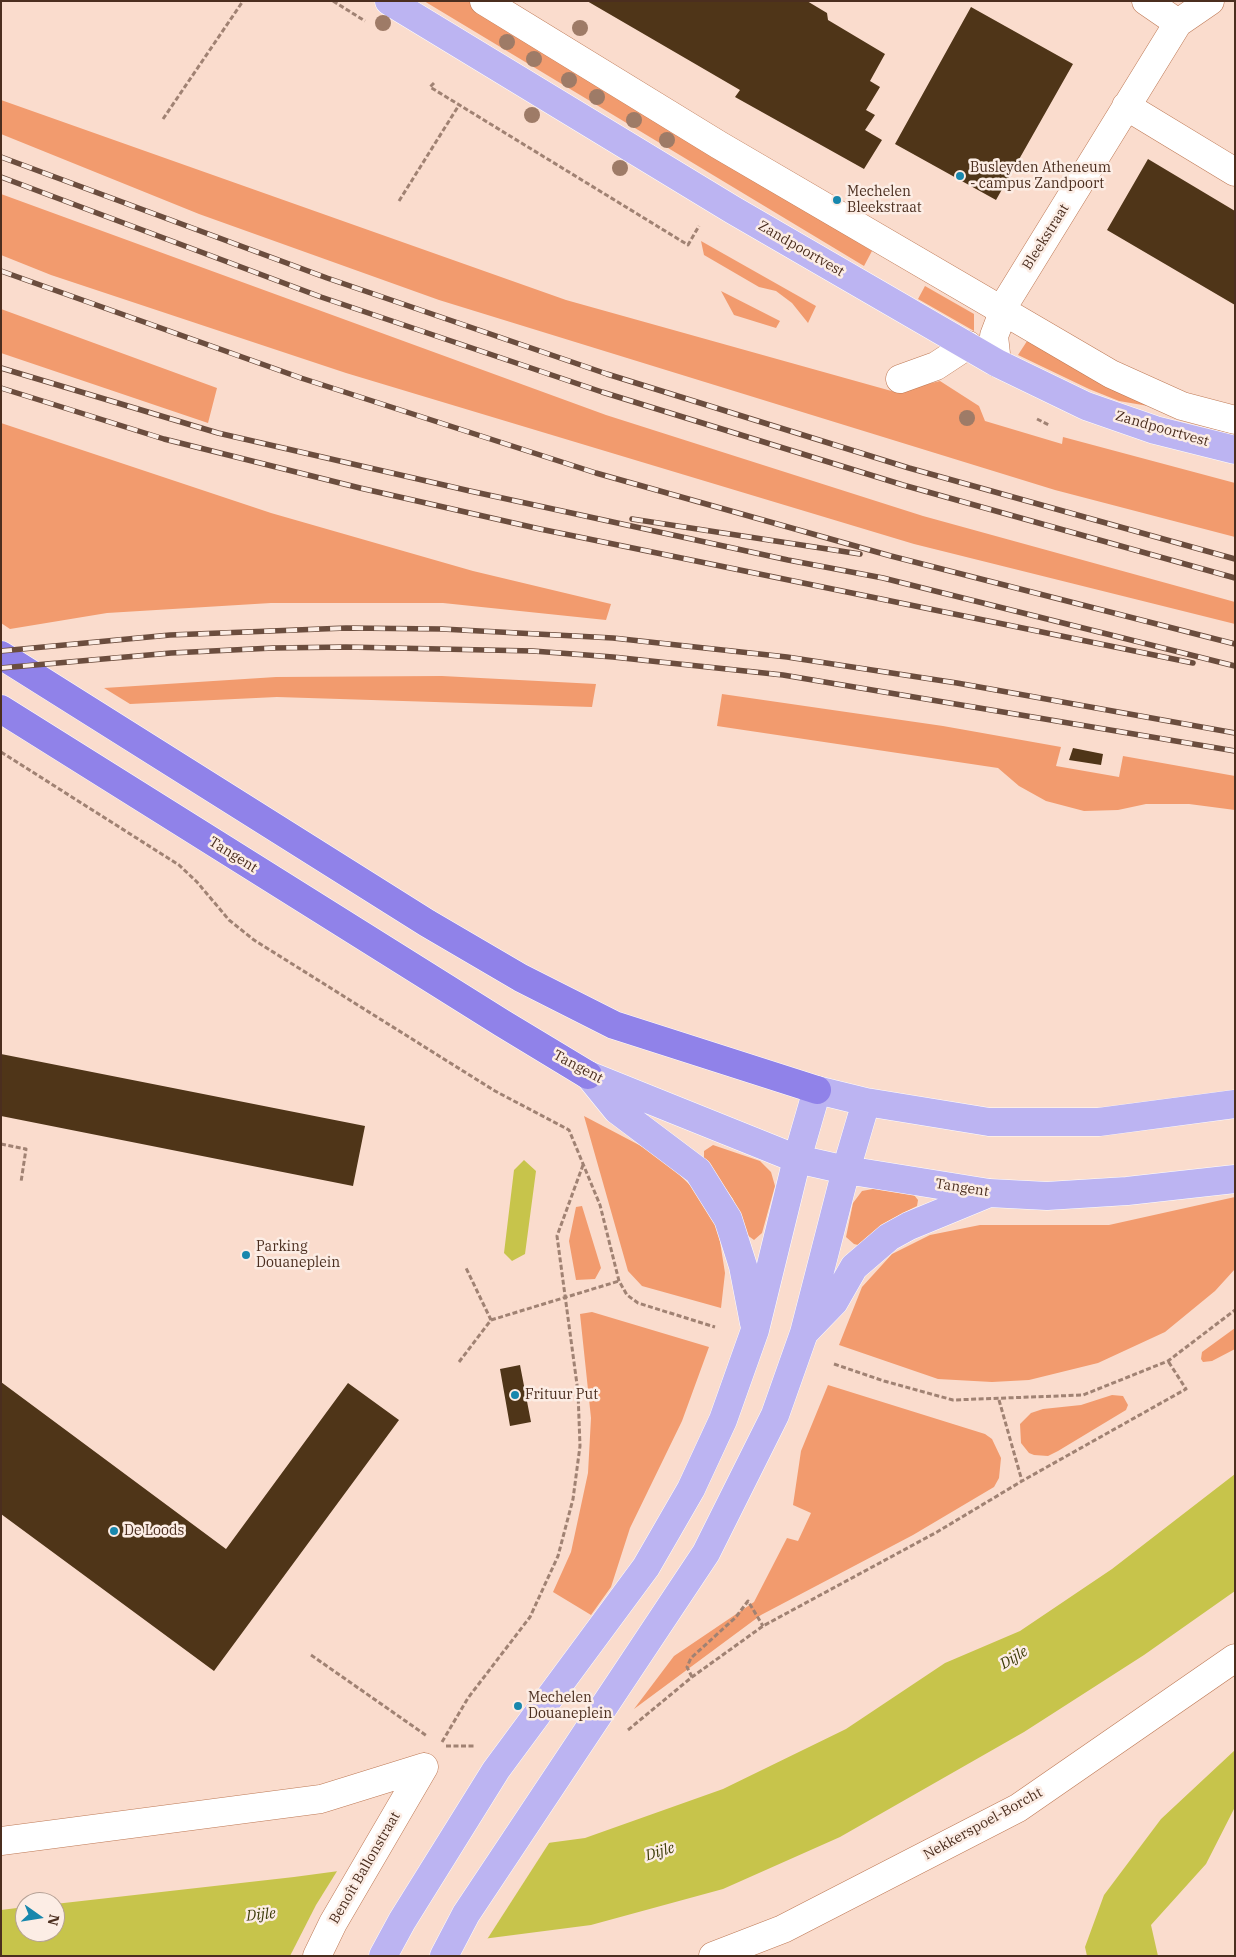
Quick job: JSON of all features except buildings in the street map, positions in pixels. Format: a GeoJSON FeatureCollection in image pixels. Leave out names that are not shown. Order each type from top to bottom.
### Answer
{"type":"FeatureCollection","features":[{"type":"Feature","properties":{"kind":"highway"},"geometry":{"type":"LineString","coordinates":[[1,655],[418,918],[522,978],[614,1025],[817,1090]]}},
{"type":"Feature","properties":{"kind":"highway","name":"Tangent"},"geometry":{"type":"LineString","coordinates":[[1,709],[502,1024],[588,1075]]}},
{"type":"Feature","properties":{"kind":"main road","name":"Zandpoortvest"},"geometry":{"type":"LineString","coordinates":[[389,1],[734,210],[997,363],[1086,406],[1155,430],[1235,450]]}},
{"type":"Feature","properties":{"kind":"main road"},"geometry":{"type":"LineString","coordinates":[[588,1075],[617,1110],[698,1171],[728,1219],[743,1266],[755,1330]]}},
{"type":"Feature","properties":{"kind":"main road","name":"Tangent"},"geometry":{"type":"LineString","coordinates":[[588,1075],[797,1158],[846,1170],[989,1193],[1048,1196],[1127,1191],[1235,1179]]}},
{"type":"Feature","properties":{"kind":"main road"},"geometry":{"type":"LineString","coordinates":[[383,1956],[496,1770],[646,1567],[691,1489],[723,1420],[755,1330],[797,1158],[817,1090],[866,1102],[998,1122],[1099,1122],[1235,1104]]}},
{"type":"Feature","properties":{"kind":"main road"},"geometry":{"type":"LineString","coordinates":[[444,1956],[466,1914],[706,1553],[775,1415],[804,1333],[846,1170],[866,1102]]}},
{"type":"Feature","properties":{"kind":"main road"},"geometry":{"type":"LineString","coordinates":[[804,1333],[834,1302],[854,1267],[889,1238],[909,1226],[989,1193]]}},
{"type":"Feature","properties":{"kind":"street","name":"Zandpoortvest"},"geometry":{"type":"LineString","coordinates":[[484,1],[711,140],[1111,374],[1182,406],[1235,420]]}},
{"type":"Feature","properties":{"kind":"street"},"geometry":{"type":"LineString","coordinates":[[1146,1],[1178,23]]}},
{"type":"Feature","properties":{"kind":"street","name":"Bleekstraat"},"geometry":{"type":"LineString","coordinates":[[997,363],[994,336],[1002,310],[1178,23],[1210,1]]}},
{"type":"Feature","properties":{"kind":"street"},"geometry":{"type":"LineString","coordinates":[[1126,106],[1235,172]]}},
{"type":"Feature","properties":{"kind":"street"},"geometry":{"type":"LineString","coordinates":[[900,379],[936,366],[968,345]]}},
{"type":"Feature","properties":{"kind":"street","name":"Nekkerspoel-Borcht"},"geometry":{"type":"LineString","coordinates":[[712,1956],[783,1930],[1018,1808],[1235,1658]]}},
{"type":"Feature","properties":{"kind":"street"},"geometry":{"type":"LineString","coordinates":[[1,1841],[321,1799],[420,1774]]}},
{"type":"Feature","properties":{"kind":"street","name":"Benoît Ballonstraat"},"geometry":{"type":"LineString","coordinates":[[316,1956],[332,1923],[420,1774]]}},
{"type":"Feature","properties":{"kind":"path"},"geometry":{"type":"LineString","coordinates":[[163,119],[242,1]]}},
{"type":"Feature","properties":{"kind":"path"},"geometry":{"type":"LineString","coordinates":[[434,83],[430,87],[688,245],[699,225]]}},
{"type":"Feature","properties":{"kind":"path"},"geometry":{"type":"LineString","coordinates":[[399,201],[459,104]]}},
{"type":"Feature","properties":{"kind":"path"},"geometry":{"type":"LineString","coordinates":[[1,752],[179,865],[197,882],[229,920],[254,940],[496,1091],[569,1130],[600,1205],[619,1281],[626,1295],[638,1303],[715,1327]]}},
{"type":"Feature","properties":{"kind":"path"},"geometry":{"type":"LineString","coordinates":[[1,1144],[26,1149],[21,1182]]}},
{"type":"Feature","properties":{"kind":"path"},"geometry":{"type":"LineString","coordinates":[[420,1774],[440,1746],[468,1698],[530,1617],[558,1556],[573,1499],[580,1446],[578,1392],[557,1236],[584,1164]]}},
{"type":"Feature","properties":{"kind":"path"},"geometry":{"type":"LineString","coordinates":[[466,1268],[490,1320]]}},
{"type":"Feature","properties":{"kind":"path"},"geometry":{"type":"LineString","coordinates":[[459,1362],[490,1320],[566,1299],[619,1281]]}},
{"type":"Feature","properties":{"kind":"path"},"geometry":{"type":"LineString","coordinates":[[834,1364],[884,1381],[953,1400],[999,1400],[1083,1395],[1168,1361],[1235,1310]]}},
{"type":"Feature","properties":{"kind":"path"},"geometry":{"type":"LineString","coordinates":[[623,1735],[692,1677],[763,1626],[937,1532],[1022,1481],[1186,1390],[1168,1361]]}},
{"type":"Feature","properties":{"kind":"path"},"geometry":{"type":"LineString","coordinates":[[999,1400],[1022,1481]]}},
{"type":"Feature","properties":{"kind":"path"},"geometry":{"type":"LineString","coordinates":[[692,1677],[687,1667],[690,1658],[736,1617],[748,1601],[763,1626]]}},
{"type":"Feature","properties":{"kind":"path"},"geometry":{"type":"LineString","coordinates":[[311,1655],[440,1746],[482,1746]]}},
{"type":"Feature","properties":{"kind":"shaded area"},"geometry":{"type":"Polygon","coordinates":[[[424,1],[469,1],[872,251],[864,266],[424,1]]]}},
{"type":"Feature","properties":{"kind":"shaded area"},"geometry":{"type":"Polygon","coordinates":[[[1,100],[566,300],[895,392],[940,381],[979,406],[985,421],[1062,444],[1063,437],[1235,483],[1235,537],[1055,490],[439,300],[199,214],[1,134],[1,100]]]}},
{"type":"Feature","properties":{"kind":"shaded area"},"geometry":{"type":"Polygon","coordinates":[[[1,194],[606,415],[923,516],[1235,602],[1235,624],[914,544],[346,373],[51,275],[1,255],[1,194]]]}},
{"type":"Feature","properties":{"kind":"shaded area"},"geometry":{"type":"Polygon","coordinates":[[[701,241],[816,306],[808,323],[792,303],[776,291],[759,287],[704,255],[701,241]]]}},
{"type":"Feature","properties":{"kind":"shaded area"},"geometry":{"type":"Polygon","coordinates":[[[925,286],[974,314],[974,331],[918,299],[925,286]]]}},
{"type":"Feature","properties":{"kind":"shaded area"},"geometry":{"type":"Polygon","coordinates":[[[721,291],[780,321],[776,328],[734,315],[721,291]]]}},
{"type":"Feature","properties":{"kind":"shaded area"},"geometry":{"type":"Polygon","coordinates":[[[1,309],[217,388],[208,423],[1,353],[1,309]]]}},
{"type":"Feature","properties":{"kind":"shaded area"},"geometry":{"type":"Polygon","coordinates":[[[1029,338],[1160,408],[1119,401],[1089,389],[1018,355],[1029,338]]]}},
{"type":"Feature","properties":{"kind":"shaded area"},"geometry":{"type":"Polygon","coordinates":[[[1,423],[271,513],[473,571],[611,604],[606,620],[443,603],[271,603],[107,613],[10,629],[1,623],[1,423]]]}},
{"type":"Feature","properties":{"kind":"shaded area"},"geometry":{"type":"Polygon","coordinates":[[[442,676],[596,684],[592,707],[277,697],[130,704],[104,688],[276,677],[442,676]]]}},
{"type":"Feature","properties":{"kind":"shaded area"},"geometry":{"type":"Polygon","coordinates":[[[722,694],[943,726],[1061,747],[1056,766],[1119,777],[1123,756],[1235,776],[1235,810],[1189,804],[1146,804],[1118,810],[1084,811],[1046,801],[1019,786],[998,768],[717,726],[722,694]]]}},
{"type":"Feature","properties":{"kind":"shaded area"},"geometry":{"type":"Polygon","coordinates":[[[584,1116],[660,1156],[692,1187],[718,1229],[725,1273],[721,1308],[642,1286],[628,1271],[584,1116]]]}},
{"type":"Feature","properties":{"kind":"shaded area"},"geometry":{"type":"Polygon","coordinates":[[[713,1145],[760,1161],[771,1172],[775,1186],[762,1233],[754,1240],[743,1232],[733,1199],[704,1159],[704,1151],[713,1145]]]}},
{"type":"Feature","properties":{"kind":"shaded area"},"geometry":{"type":"Polygon","coordinates":[[[878,1188],[910,1190],[918,1200],[917,1206],[905,1212],[862,1246],[854,1244],[846,1237],[853,1203],[862,1191],[878,1188]]]}},
{"type":"Feature","properties":{"kind":"shaded area"},"geometry":{"type":"Polygon","coordinates":[[[1235,1197],[1235,1269],[1215,1291],[1165,1332],[1098,1363],[1029,1380],[992,1382],[938,1379],[839,1345],[862,1287],[892,1254],[930,1235],[980,1225],[1109,1225],[1235,1197]]]}},
{"type":"Feature","properties":{"kind":"shaded area"},"geometry":{"type":"Polygon","coordinates":[[[582,1206],[601,1268],[595,1279],[576,1280],[569,1241],[576,1207],[582,1206]]]}},
{"type":"Feature","properties":{"kind":"shaded area"},"geometry":{"type":"Polygon","coordinates":[[[592,1312],[709,1347],[682,1421],[630,1528],[611,1587],[591,1615],[553,1592],[571,1552],[588,1473],[591,1418],[580,1314],[592,1312]]]}},
{"type":"Feature","properties":{"kind":"shaded area"},"geometry":{"type":"Polygon","coordinates":[[[1235,1328],[1235,1349],[1212,1361],[1203,1362],[1201,1359],[1202,1352],[1235,1328]]]}},
{"type":"Feature","properties":{"kind":"shaded area"},"geometry":{"type":"Polygon","coordinates":[[[828,1385],[985,1434],[992,1439],[1001,1458],[999,1478],[994,1487],[913,1535],[761,1615],[634,1709],[674,1656],[754,1602],[787,1538],[798,1541],[811,1513],[793,1505],[801,1451],[828,1385]]]}},
{"type":"Feature","properties":{"kind":"shaded area"},"geometry":{"type":"Polygon","coordinates":[[[1112,1395],[1123,1396],[1128,1405],[1126,1410],[1058,1451],[1048,1456],[1034,1455],[1029,1453],[1021,1443],[1020,1424],[1031,1413],[1043,1409],[1081,1405],[1112,1395]]]}},
{"type":"Feature","properties":{"kind":"water"},"geometry":{"type":"Polygon","coordinates":[[[524,1160],[536,1171],[525,1254],[512,1261],[504,1253],[514,1170],[524,1160]]]}},
{"type":"Feature","properties":{"kind":"water","name":"Dijle"},"geometry":{"type":"Polygon","coordinates":[[[1235,1474],[1235,1591],[1144,1655],[1024,1732],[840,1837],[723,1889],[591,1925],[351,1956],[1,1956],[1,1910],[15,1908],[15,1942],[65,1942],[65,1903],[294,1877],[585,1838],[723,1789],[846,1729],[945,1663],[1020,1631],[1112,1569],[1235,1474]]]}},
{"type":"Feature","properties":{"kind":"water"},"geometry":{"type":"Polygon","coordinates":[[[1235,1750],[1235,1807],[1206,1864],[1151,1925],[1158,1956],[1087,1956],[1085,1947],[1104,1895],[1161,1819],[1235,1750]]]}},
{"type":"Feature","properties":{"kind":"pier"},"geometry":{"type":"Polygon","coordinates":[[[551,1840],[486,1941],[371,1956],[290,1956],[316,1905],[339,1868],[551,1840]]]}},
{"type":"Feature","properties":{"kind":"railway"},"geometry":{"type":"LineString","coordinates":[[1,157],[327,278],[607,374],[909,468],[1235,559]]}},
{"type":"Feature","properties":{"kind":"railway"},"geometry":{"type":"LineString","coordinates":[[1,177],[321,297],[602,392],[903,485],[1235,578]]}},
{"type":"Feature","properties":{"kind":"railway"},"geometry":{"type":"LineString","coordinates":[[1,271],[301,378],[596,473],[891,556],[1235,644]]}},
{"type":"Feature","properties":{"kind":"railway"},"geometry":{"type":"LineString","coordinates":[[1,368],[218,433],[470,491],[788,560],[883,578],[1235,666]]}},
{"type":"Feature","properties":{"kind":"railway"},"geometry":{"type":"LineString","coordinates":[[1,388],[164,439],[360,488],[540,529],[1193,663]]}},
{"type":"Feature","properties":{"kind":"railway"},"geometry":{"type":"LineString","coordinates":[[632,519],[860,554]]}},
{"type":"Feature","properties":{"kind":"railway"},"geometry":{"type":"LineString","coordinates":[[1,651],[170,635],[346,628],[442,629],[613,638],[787,657],[957,683],[1235,733]]}},
{"type":"Feature","properties":{"kind":"railway"},"geometry":{"type":"LineString","coordinates":[[1,668],[171,653],[273,648],[346,647],[533,651],[613,657],[783,675],[1235,751]]}},
{"type":"Feature","properties":{"kind":"place","name":"Busleyden Atheneum - campus Zandpoort"},"geometry":{"type":"Point","coordinates":[960,176]}},
{"type":"Feature","properties":{"kind":"place","name":"Mechelen Bleekstraat"},"geometry":{"type":"Point","coordinates":[837,200]}},
{"type":"Feature","properties":{"kind":"place","name":"Parking Douaneplein"},"geometry":{"type":"Point","coordinates":[246,1255]}},
{"type":"Feature","properties":{"kind":"place","name":"Frituur Put"},"geometry":{"type":"Point","coordinates":[515,1395]}},
{"type":"Feature","properties":{"kind":"place","name":"De Loods"},"geometry":{"type":"Point","coordinates":[114,1531]}},
{"type":"Feature","properties":{"kind":"place","name":"Mechelen Douaneplein"},"geometry":{"type":"Point","coordinates":[518,1706]}}]}
